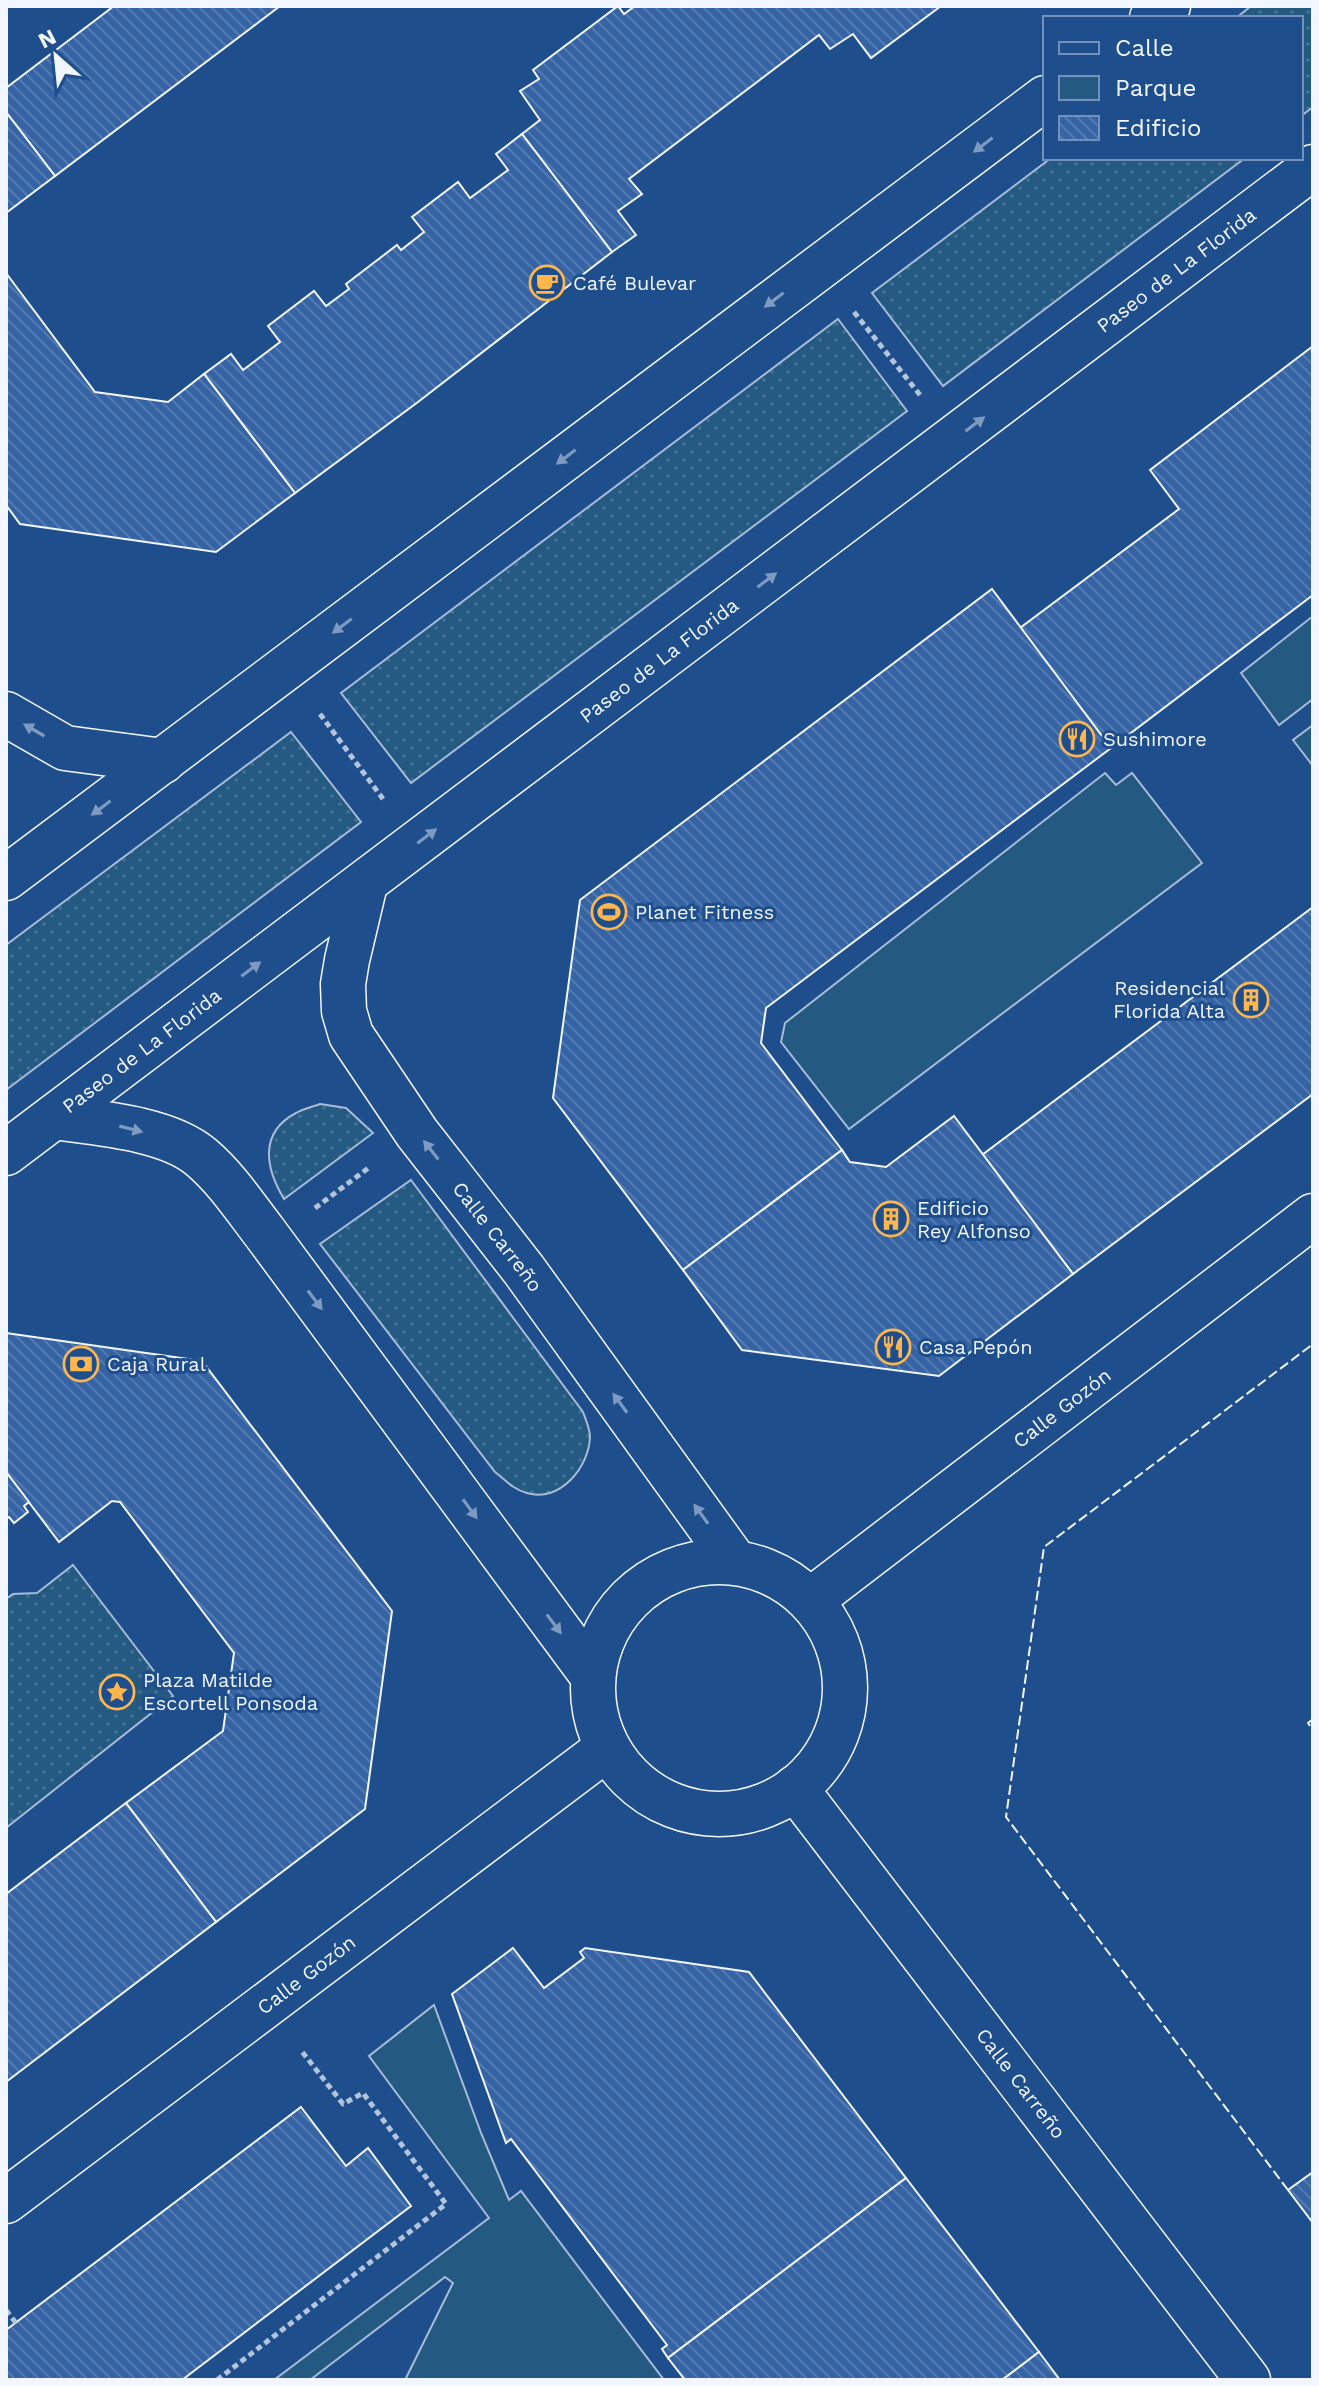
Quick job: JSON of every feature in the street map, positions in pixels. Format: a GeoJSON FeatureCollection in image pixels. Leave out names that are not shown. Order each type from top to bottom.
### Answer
{"type":"FeatureCollection","features":[{"type":"Feature","properties":{"kind":"street"},"geometry":{"type":"LineString","coordinates":[[6,878],[1043,99]]}},
{"type":"Feature","properties":{"kind":"street","name":"Paseo de La Florida"},"geometry":{"type":"LineString","coordinates":[[6,1153],[1313,167]]}},
{"type":"Feature","properties":{"kind":"street"},"geometry":{"type":"LineString","coordinates":[[6,714],[65,748],[163,761]]}},
{"type":"Feature","properties":{"kind":"street","name":"Calle Carreño"},"geometry":{"type":"LineString","coordinates":[[365,884],[343,984],[344,1011],[351,1035],[417,1133],[524,1270],[735,1562]]}},
{"type":"Feature","properties":{"kind":"street"},"geometry":{"type":"LineString","coordinates":[[54,1117],[122,1127],[174,1141],[200,1156],[271,1241],[592,1675]]}},
{"type":"Feature","properties":{"kind":"street","name":"Calle Gozón"},"geometry":{"type":"LineString","coordinates":[[811,1600],[1313,1216]]}},
{"type":"Feature","properties":{"kind":"street"},"geometry":{"type":"LineString","coordinates":[[698,1562],[735,1562],[786,1579],[811,1600],[837,1641],[846,1684],[842,1722],[827,1757],[787,1796],[744,1813],[700,1814],[665,1804],[631,1781],[606,1749],[594,1718],[592,1675],[612,1618],[654,1578],[698,1562]]}},
{"type":"Feature","properties":{"kind":"street","name":"Calle Gozón"},"geometry":{"type":"LineString","coordinates":[[6,2201],[606,1749]]}},
{"type":"Feature","properties":{"kind":"street","name":"Calle Carreño"},"geometry":{"type":"LineString","coordinates":[[795,1788],[1248,2380]]}},
{"type":"Feature","properties":{"kind":"path"},"geometry":{"type":"LineString","coordinates":[[818,267],[954,440]]}},
{"type":"Feature","properties":{"kind":"path"},"geometry":{"type":"LineString","coordinates":[[284,669],[417,844]]}},
{"type":"Feature","properties":{"kind":"path"},"geometry":{"type":"LineString","coordinates":[[271,1241],[417,1133]]}},
{"type":"Feature","properties":{"kind":"path"},"geometry":{"type":"LineString","coordinates":[[217,2380],[446,2204],[363,2093],[343,2104],[266,2006]]}},
{"type":"Feature","properties":{"kind":"path"},"geometry":{"type":"LineString","coordinates":[[6,2310],[16,2323]]}},
{"type":"Feature","properties":{"kind":"green space"},"geometry":{"type":"Polygon","coordinates":[[[1251,6],[1313,6],[1313,107],[1303,114],[1303,16],[1238,16],[1251,6]]]}},
{"type":"Feature","properties":{"kind":"green space"},"geometry":{"type":"Polygon","coordinates":[[[1048,160],[1242,160],[943,386],[872,293],[1048,160]]]}},
{"type":"Feature","properties":{"kind":"green space"},"geometry":{"type":"Polygon","coordinates":[[[838,319],[907,411],[411,783],[341,693],[838,319]]]}},
{"type":"Feature","properties":{"kind":"green space"},"geometry":{"type":"Polygon","coordinates":[[[1313,616],[1313,699],[1279,725],[1241,673],[1313,616]]]}},
{"type":"Feature","properties":{"kind":"green space"},"geometry":{"type":"Polygon","coordinates":[[[1313,725],[1313,766],[1293,740],[1313,725]]]}},
{"type":"Feature","properties":{"kind":"green space"},"geometry":{"type":"Polygon","coordinates":[[[291,732],[361,822],[6,1090],[6,945],[291,732]]]}},
{"type":"Feature","properties":{"kind":"green space"},"geometry":{"type":"Polygon","coordinates":[[[1105,773],[1116,785],[1132,773],[1202,863],[849,1129],[781,1042],[785,1023],[1105,773]]]}},
{"type":"Feature","properties":{"kind":"green space"},"geometry":{"type":"Polygon","coordinates":[[[320,1104],[346,1108],[373,1133],[284,1199],[270,1164],[271,1141],[284,1121],[320,1104]]]}},
{"type":"Feature","properties":{"kind":"green space"},"geometry":{"type":"Polygon","coordinates":[[[411,1180],[583,1412],[590,1437],[584,1460],[570,1480],[551,1493],[539,1495],[522,1492],[495,1472],[320,1244],[411,1180]]]}},
{"type":"Feature","properties":{"kind":"green space"},"geometry":{"type":"Polygon","coordinates":[[[73,1565],[173,1696],[6,1828],[6,1599],[13,1594],[37,1593],[73,1565]]]}},
{"type":"Feature","properties":{"kind":"green space"},"geometry":{"type":"Polygon","coordinates":[[[434,2005],[509,2200],[521,2191],[664,2380],[405,2380],[453,2283],[445,2277],[310,2380],[274,2380],[489,2218],[369,2056],[434,2005]]]}},
{"type":"Feature","properties":{"kind":"building"},"geometry":{"type":"Polygon","coordinates":[[[114,6],[280,6],[55,176],[6,112],[6,88],[114,6]]]}},
{"type":"Feature","properties":{"kind":"building"},"geometry":{"type":"Polygon","coordinates":[[[618,6],[624,14],[635,6],[941,6],[871,58],[853,34],[830,49],[819,35],[629,179],[642,194],[618,211],[636,235],[612,252],[522,134],[540,120],[520,91],[539,79],[533,70],[618,6]]]}},
{"type":"Feature","properties":{"kind":"building"},"geometry":{"type":"Polygon","coordinates":[[[6,112],[55,176],[6,213],[6,112]]]}},
{"type":"Feature","properties":{"kind":"building"},"geometry":{"type":"Polygon","coordinates":[[[522,134],[612,252],[295,493],[204,374],[231,354],[243,370],[280,342],[268,326],[314,291],[326,306],[349,289],[346,284],[397,245],[401,250],[424,232],[412,217],[458,182],[470,198],[508,170],[496,154],[522,134]]]}},
{"type":"Feature","properties":{"kind":"building"},"geometry":{"type":"Polygon","coordinates":[[[6,273],[95,392],[168,402],[204,374],[295,493],[216,552],[20,524],[6,505],[6,273]]]}},
{"type":"Feature","properties":{"kind":"building"},"geometry":{"type":"Polygon","coordinates":[[[1313,346],[1313,595],[1111,748],[1020,628],[1179,509],[1150,470],[1313,346]]]}},
{"type":"Feature","properties":{"kind":"building"},"geometry":{"type":"Polygon","coordinates":[[[992,589],[1111,748],[766,1008],[761,1043],[842,1150],[683,1270],[553,1098],[580,900],[992,589]]]}},
{"type":"Feature","properties":{"kind":"building","name":"Residencial Florida Alta"},"geometry":{"type":"Polygon","coordinates":[[[1313,907],[1313,1094],[1073,1274],[982,1155],[1313,907]]]}},
{"type":"Feature","properties":{"kind":"building","name":"Edificio Rey Alfonso"},"geometry":{"type":"Polygon","coordinates":[[[954,1116],[1073,1274],[939,1376],[742,1350],[683,1270],[842,1150],[850,1162],[886,1167],[954,1116]]]}},
{"type":"Feature","properties":{"kind":"building"},"geometry":{"type":"Polygon","coordinates":[[[6,1333],[202,1361],[392,1611],[365,1809],[216,1922],[126,1803],[223,1731],[234,1653],[120,1502],[112,1501],[59,1542],[6,1472],[6,1333]]]}},
{"type":"Feature","properties":{"kind":"building"},"geometry":{"type":"Polygon","coordinates":[[[6,1472],[29,1502],[24,1506],[28,1512],[14,1523],[9,1517],[6,1519],[6,1472]]]}},
{"type":"Feature","properties":{"kind":"building"},"geometry":{"type":"Polygon","coordinates":[[[126,1803],[216,1922],[6,2082],[6,1894],[126,1803]]]}},
{"type":"Feature","properties":{"kind":"building"},"geometry":{"type":"Polygon","coordinates":[[[513,1948],[544,1988],[584,1958],[580,1952],[585,1948],[749,1972],[906,2178],[668,2358],[662,2349],[667,2345],[511,2139],[506,2143],[452,1994],[513,1948]]]}},
{"type":"Feature","properties":{"kind":"building"},"geometry":{"type":"Polygon","coordinates":[[[301,2107],[346,2166],[368,2148],[411,2206],[182,2380],[6,2380],[6,2330],[301,2107]]]}},
{"type":"Feature","properties":{"kind":"building"},"geometry":{"type":"Polygon","coordinates":[[[1313,2172],[1313,2223],[1288,2190],[1313,2172]]]}},
{"type":"Feature","properties":{"kind":"building"},"geometry":{"type":"Polygon","coordinates":[[[906,2178],[1039,2352],[1002,2380],[685,2380],[668,2358],[906,2178]]]}},
{"type":"Feature","properties":{"kind":"building"},"geometry":{"type":"Polygon","coordinates":[[[1039,2352],[1060,2380],[1002,2380],[1039,2352]]]}},
{"type":"Feature","properties":{"kind":"fence"},"geometry":{"type":"LineString","coordinates":[[1288,2190],[1006,1817],[1044,1547],[1313,1344]]}},
{"type":"Feature","properties":{"kind":"fence"},"geometry":{"type":"LineString","coordinates":[[1313,1719],[1308,1723],[1313,1730]]}},
{"type":"Feature","properties":{"kind":"place","name":"Café Bulevar"},"geometry":{"type":"Point","coordinates":[547,283]}},
{"type":"Feature","properties":{"kind":"place","name":"Sushimore"},"geometry":{"type":"Point","coordinates":[1077,739]}},
{"type":"Feature","properties":{"kind":"place","name":"Planet Fitness"},"geometry":{"type":"Point","coordinates":[609,912]}},
{"type":"Feature","properties":{"kind":"place","name":"Residencial Florida Alta"},"geometry":{"type":"Point","coordinates":[1251,1000]}},
{"type":"Feature","properties":{"kind":"place","name":"Edificio Rey Alfonso"},"geometry":{"type":"Point","coordinates":[891,1219]}},
{"type":"Feature","properties":{"kind":"place","name":"Casa Pepón"},"geometry":{"type":"Point","coordinates":[893,1347]}},
{"type":"Feature","properties":{"kind":"place","name":"Caja Rural"},"geometry":{"type":"Point","coordinates":[81,1364]}},
{"type":"Feature","properties":{"kind":"place","name":"Plaza Matilde Escortell Ponsoda"},"geometry":{"type":"Point","coordinates":[117,1692]}}]}
